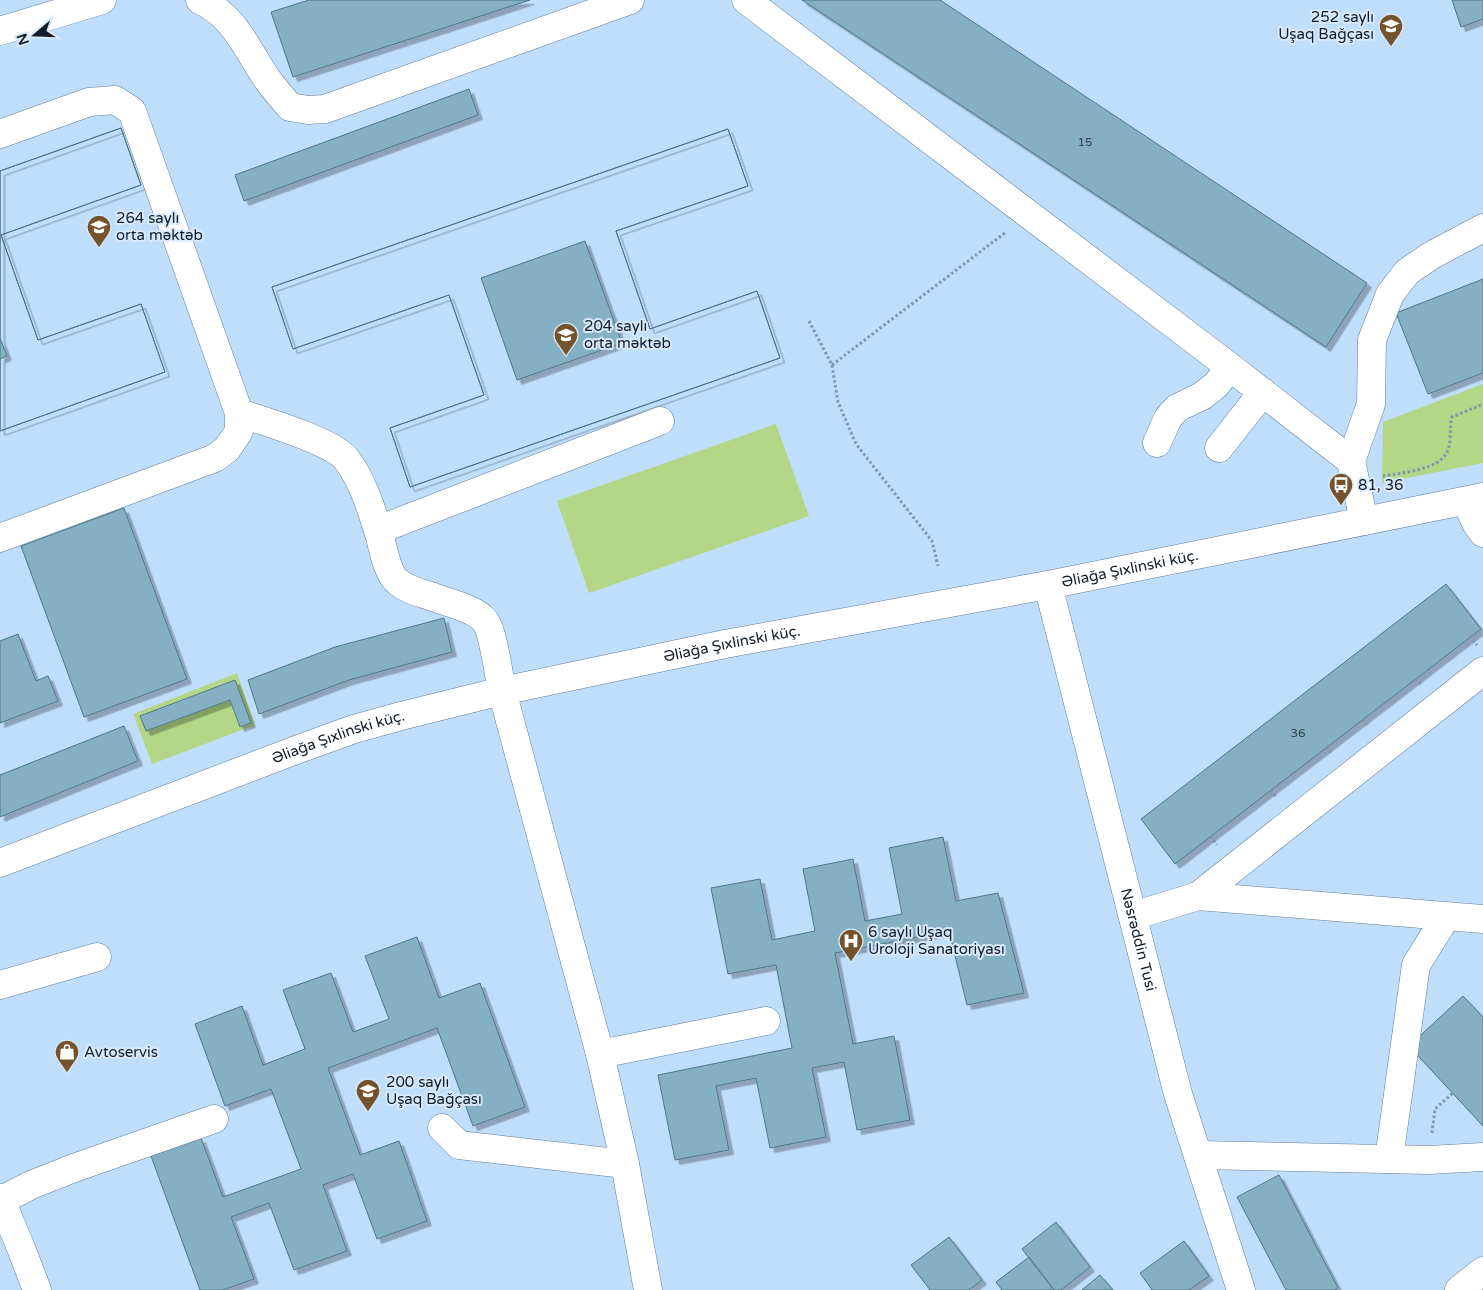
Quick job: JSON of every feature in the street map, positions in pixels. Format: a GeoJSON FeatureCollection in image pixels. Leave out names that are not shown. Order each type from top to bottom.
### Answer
{"type":"FeatureCollection","features":[{"type":"Feature","properties":{"kind":"main road"},"geometry":{"type":"LineString","coordinates":[[0,31],[102,0]]}},
{"type":"Feature","properties":{"kind":"main road"},"geometry":{"type":"LineString","coordinates":[[200,0],[210,5],[236,28],[270,82],[290,107],[308,110],[325,108],[630,0]]}},
{"type":"Feature","properties":{"kind":"main road"},"geometry":{"type":"LineString","coordinates":[[746,0],[1230,366],[1263,392],[1353,471]]}},
{"type":"Feature","properties":{"kind":"main road"},"geometry":{"type":"LineString","coordinates":[[0,134],[89,102],[114,100],[132,111],[239,413],[239,431],[227,449],[215,458],[0,538]]}},
{"type":"Feature","properties":{"kind":"main road"},"geometry":{"type":"LineString","coordinates":[[1364,521],[1353,471],[1371,404],[1372,340],[1390,294],[1407,272],[1432,255],[1483,228]]}},
{"type":"Feature","properties":{"kind":"main road"},"geometry":{"type":"LineString","coordinates":[[1157,443],[1168,418],[1177,408],[1202,396],[1216,385],[1230,366]]}},
{"type":"Feature","properties":{"kind":"main road"},"geometry":{"type":"LineString","coordinates":[[1219,448],[1263,392]]}},
{"type":"Feature","properties":{"kind":"main road"},"geometry":{"type":"LineString","coordinates":[[239,413],[300,434],[334,450],[346,458],[359,480],[378,530],[389,567],[397,582],[473,612],[485,620],[492,641],[502,691],[600,1054],[625,1164],[648,1290]]}},
{"type":"Feature","properties":{"kind":"main road"},"geometry":{"type":"LineString","coordinates":[[378,530],[660,421]]}},
{"type":"Feature","properties":{"kind":"main road"},"geometry":{"type":"LineString","coordinates":[[1475,499],[1476,523],[1483,533]]}},
{"type":"Feature","properties":{"kind":"main road","name":"Əliağa Şıxlinski küç."},"geometry":{"type":"LineString","coordinates":[[0,863],[354,729],[502,691],[725,644],[1048,585],[1475,499]]}},
{"type":"Feature","properties":{"kind":"main road","name":"Nəsrəddin Tusi"},"geometry":{"type":"LineString","coordinates":[[1048,585],[1178,1094],[1241,1290]]}},
{"type":"Feature","properties":{"kind":"main road"},"geometry":{"type":"LineString","coordinates":[[1133,916],[1198,896],[1483,671]]}},
{"type":"Feature","properties":{"kind":"main road"},"geometry":{"type":"LineString","coordinates":[[1198,896],[1483,919]]}},
{"type":"Feature","properties":{"kind":"main road"},"geometry":{"type":"LineString","coordinates":[[1389,1159],[1416,965],[1446,917]]}},
{"type":"Feature","properties":{"kind":"main road"},"geometry":{"type":"LineString","coordinates":[[0,985],[98,957]]}},
{"type":"Feature","properties":{"kind":"main road"},"geometry":{"type":"LineString","coordinates":[[600,1054],[766,1021]]}},
{"type":"Feature","properties":{"kind":"main road"},"geometry":{"type":"LineString","coordinates":[[37,1290],[0,1200],[74,1168],[214,1119]]}},
{"type":"Feature","properties":{"kind":"main road"},"geometry":{"type":"LineString","coordinates":[[442,1128],[459,1145],[625,1164]]}},
{"type":"Feature","properties":{"kind":"main road"},"geometry":{"type":"LineString","coordinates":[[1198,1156],[1429,1160],[1483,1157]]}},
{"type":"Feature","properties":{"kind":"main road"},"geometry":{"type":"LineString","coordinates":[[1459,1290],[1483,1271]]}},
{"type":"Feature","properties":{"kind":"path"},"geometry":{"type":"LineString","coordinates":[[832,365],[1006,232]]}},
{"type":"Feature","properties":{"kind":"path"},"geometry":{"type":"LineString","coordinates":[[809,321],[832,365],[838,402],[856,444],[932,541],[938,566]]}},
{"type":"Feature","properties":{"kind":"path"},"geometry":{"type":"LineString","coordinates":[[1353,471],[1416,470],[1439,462],[1447,452],[1452,417],[1483,404]]}},
{"type":"Feature","properties":{"kind":"path"},"geometry":{"type":"LineString","coordinates":[[1429,1160],[1435,1109],[1453,1094]]}},
{"type":"Feature","properties":{"kind":"green space"},"geometry":{"type":"Polygon","coordinates":[[[1483,384],[1483,463],[1382,483],[1383,422],[1483,384]]]}},
{"type":"Feature","properties":{"kind":"green space"},"geometry":{"type":"Polygon","coordinates":[[[776,424],[809,516],[589,593],[557,501],[776,424]]]}},
{"type":"Feature","properties":{"kind":"green space"},"geometry":{"type":"Polygon","coordinates":[[[237,673],[255,725],[152,764],[133,714],[237,673]]]}},
{"type":"Feature","properties":{"kind":"building"},"geometry":{"type":"Polygon","coordinates":[[[309,0],[530,0],[293,77],[271,12],[309,0]]]}},
{"type":"Feature","properties":{"kind":"building"},"geometry":{"type":"Polygon","coordinates":[[[802,0],[940,0],[1367,283],[1326,347],[802,0]]]}},
{"type":"Feature","properties":{"kind":"building"},"geometry":{"type":"Polygon","coordinates":[[[1452,0],[1483,0],[1483,19],[1461,27],[1452,0]]]}},
{"type":"Feature","properties":{"kind":"building"},"geometry":{"type":"Polygon","coordinates":[[[469,89],[478,115],[244,201],[235,175],[469,89]]]}},
{"type":"Feature","properties":{"kind":"building"},"geometry":{"type":"Polygon","coordinates":[[[121,128],[141,185],[1,235],[38,340],[141,304],[165,372],[0,431],[0,359],[7,356],[0,338],[0,171],[121,128]]]}},
{"type":"Feature","properties":{"kind":"building"},"geometry":{"type":"Polygon","coordinates":[[[121,128],[141,185],[1,235],[38,340],[141,304],[165,372],[0,431],[0,171],[121,128]]]}},
{"type":"Feature","properties":{"kind":"building"},"geometry":{"type":"Polygon","coordinates":[[[728,129],[748,186],[616,231],[650,329],[757,291],[780,358],[410,487],[390,428],[484,395],[449,295],[293,349],[272,287],[728,129]],[[585,241],[481,278],[517,380],[622,343],[585,241]]]}},
{"type":"Feature","properties":{"kind":"building"},"geometry":{"type":"Polygon","coordinates":[[[728,129],[748,186],[616,231],[650,329],[757,291],[780,358],[410,487],[390,428],[484,395],[449,295],[293,349],[272,287],[728,129]]]}},
{"type":"Feature","properties":{"kind":"building"},"geometry":{"type":"Polygon","coordinates":[[[1483,279],[1483,373],[1428,394],[1396,313],[1483,279]]]}},
{"type":"Feature","properties":{"kind":"building"},"geometry":{"type":"Polygon","coordinates":[[[124,508],[187,679],[84,717],[21,546],[124,508]]]}},
{"type":"Feature","properties":{"kind":"building"},"geometry":{"type":"Polygon","coordinates":[[[1446,584],[1481,629],[1175,864],[1141,819],[1446,584]]]}},
{"type":"Feature","properties":{"kind":"building"},"geometry":{"type":"Polygon","coordinates":[[[444,618],[452,652],[349,680],[259,714],[248,680],[335,647],[444,618]]]}},
{"type":"Feature","properties":{"kind":"building"},"geometry":{"type":"Polygon","coordinates":[[[18,634],[36,681],[48,676],[58,701],[0,723],[0,641],[18,634]]]}},
{"type":"Feature","properties":{"kind":"building"},"geometry":{"type":"Polygon","coordinates":[[[235,680],[251,723],[240,727],[230,700],[146,731],[140,716],[235,680]]]}},
{"type":"Feature","properties":{"kind":"building"},"geometry":{"type":"Polygon","coordinates":[[[124,726],[138,761],[0,817],[0,775],[124,726]]]}},
{"type":"Feature","properties":{"kind":"building"},"geometry":{"type":"Polygon","coordinates":[[[943,837],[956,901],[998,893],[1024,993],[967,1005],[949,931],[835,953],[853,1044],[894,1036],[910,1120],[857,1130],[844,1062],[812,1068],[826,1137],[770,1148],[756,1078],[716,1086],[729,1150],[675,1160],[658,1075],[792,1048],[776,965],[728,974],[711,888],[760,879],[772,940],[815,931],[803,869],[853,859],[865,921],[902,914],[889,848],[943,837]]]}},
{"type":"Feature","properties":{"kind":"building"},"geometry":{"type":"Polygon","coordinates":[[[417,937],[439,998],[480,983],[525,1107],[473,1126],[437,1028],[328,1068],[360,1155],[399,1141],[427,1221],[377,1239],[353,1174],[323,1185],[347,1251],[294,1270],[269,1203],[231,1217],[254,1279],[223,1290],[200,1290],[151,1156],[201,1138],[223,1197],[301,1169],[271,1089],[225,1106],[195,1024],[242,1006],[263,1065],[305,1049],[283,990],[331,973],[353,1032],[389,1019],[365,956],[417,937]]]}},
{"type":"Feature","properties":{"kind":"building"},"geometry":{"type":"Polygon","coordinates":[[[1463,996],[1483,1017],[1483,1126],[1409,1046],[1463,996]]]}},
{"type":"Feature","properties":{"kind":"building"},"geometry":{"type":"Polygon","coordinates":[[[1279,1175],[1338,1288],[1335,1290],[1286,1290],[1237,1197],[1279,1175]]]}},
{"type":"Feature","properties":{"kind":"building"},"geometry":{"type":"Polygon","coordinates":[[[1056,1222],[1090,1267],[1061,1290],[1054,1290],[1022,1249],[1056,1222]]]}},
{"type":"Feature","properties":{"kind":"building"},"geometry":{"type":"Polygon","coordinates":[[[949,1237],[982,1280],[969,1290],[930,1290],[911,1265],[949,1237]]]}},
{"type":"Feature","properties":{"kind":"building"},"geometry":{"type":"Polygon","coordinates":[[[1184,1241],[1209,1276],[1189,1290],[1152,1290],[1140,1273],[1184,1241]]]}},
{"type":"Feature","properties":{"kind":"building"},"geometry":{"type":"Polygon","coordinates":[[[1029,1257],[1054,1290],[1002,1290],[996,1282],[1029,1257]]]}},
{"type":"Feature","properties":{"kind":"building"},"geometry":{"type":"Polygon","coordinates":[[[1100,1275],[1113,1290],[1082,1290],[1100,1275]]]}},
{"type":"Feature","properties":{"kind":"place","name":"252 saylı Uşaq Bağçası"},"geometry":{"type":"Point","coordinates":[1391,47]}},
{"type":"Feature","properties":{"kind":"place","name":"264 saylı orta məktəb"},"geometry":{"type":"Point","coordinates":[99,248]}},
{"type":"Feature","properties":{"kind":"place","name":"204 saylı orta məktəb"},"geometry":{"type":"Point","coordinates":[566,356]}},
{"type":"Feature","properties":{"kind":"place","name":"81, 36"},"geometry":{"type":"Point","coordinates":[1341,506]}},
{"type":"Feature","properties":{"kind":"place","name":"6 saylı Uşaq Uroloji Sanatoriyası"},"geometry":{"type":"Point","coordinates":[851,962]}},
{"type":"Feature","properties":{"kind":"place","name":"Avtoservis"},"geometry":{"type":"Point","coordinates":[67,1073]}},
{"type":"Feature","properties":{"kind":"place","name":"200 saylı Uşaq Bağçası"},"geometry":{"type":"Point","coordinates":[368,1112]}}]}
